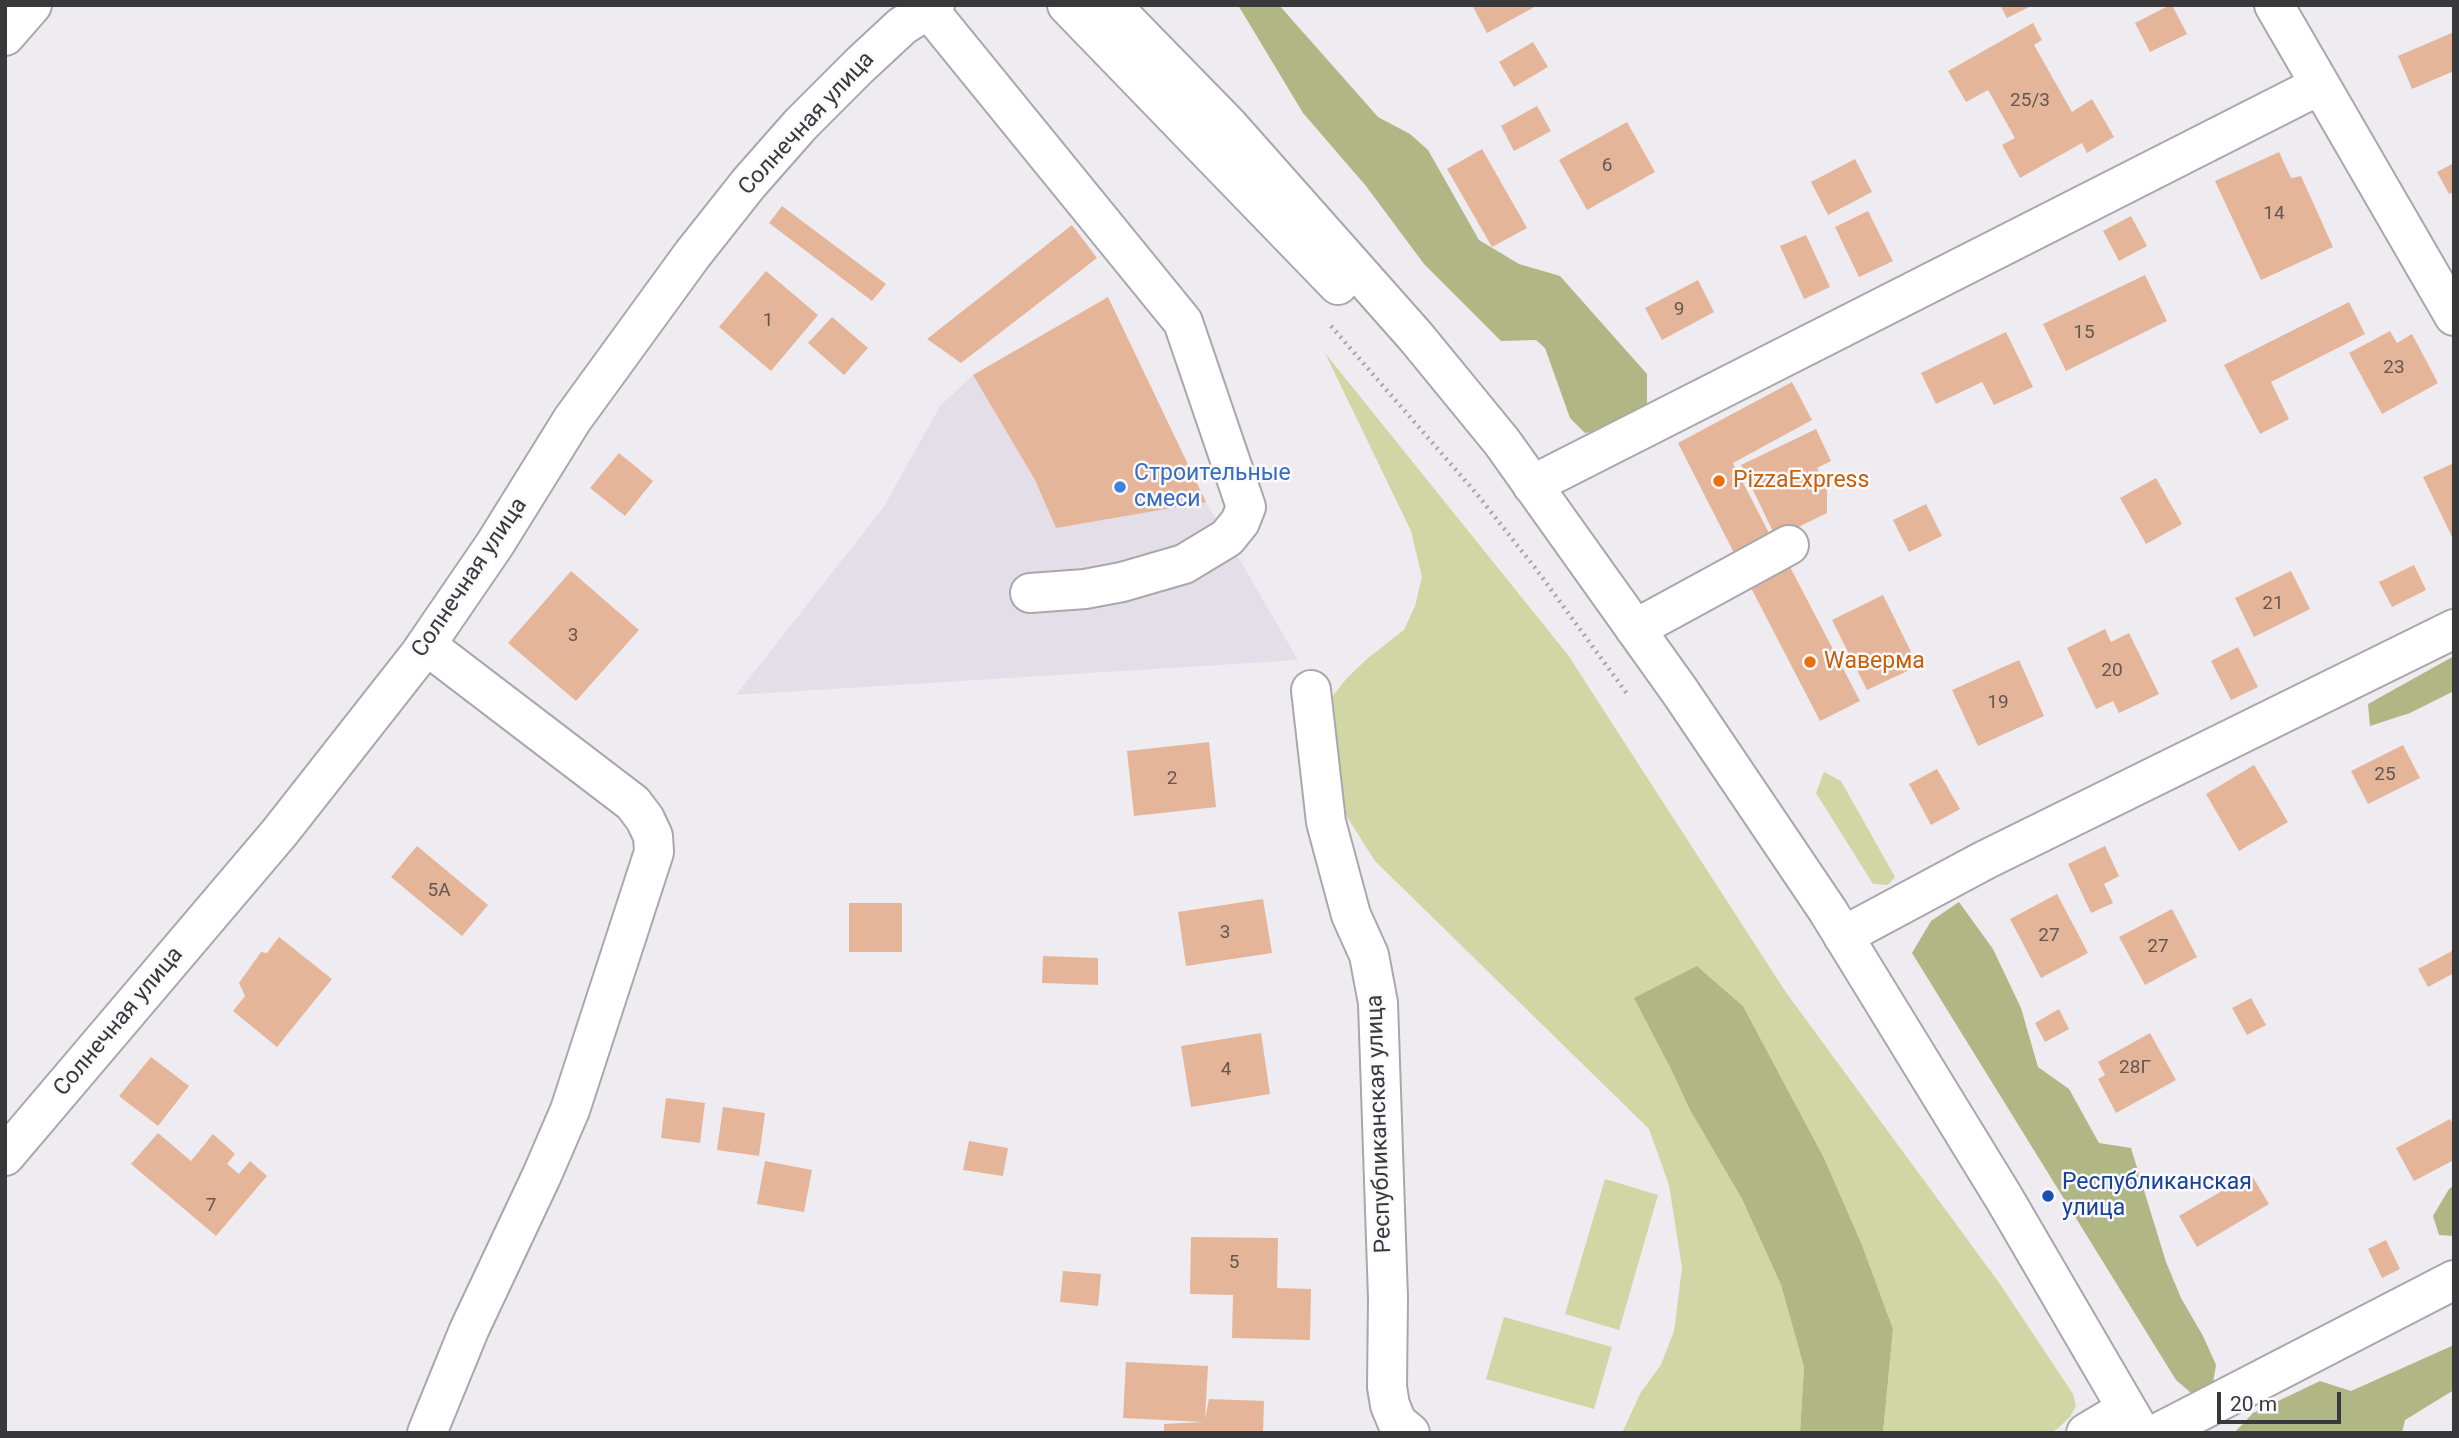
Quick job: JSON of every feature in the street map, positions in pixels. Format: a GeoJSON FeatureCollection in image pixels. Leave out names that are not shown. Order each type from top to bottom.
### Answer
{"type":"FeatureCollection","features":[{"type":"Feature","properties":{"kind":"main road"},"geometry":{"type":"LineString","coordinates":[[5,36],[32,5]]}},
{"type":"Feature","properties":{"kind":"main road"},"geometry":{"type":"LineString","coordinates":[[1067,5],[1530,482]]}},
{"type":"Feature","properties":{"kind":"main road"},"geometry":{"type":"LineString","coordinates":[[1111,5],[1229,126],[1416,337],[1502,442],[1759,807],[1843,936],[2004,1198],[2133,1421],[2085,1433]]}},
{"type":"Feature","properties":{"kind":"main road"},"geometry":{"type":"LineString","coordinates":[[2274,5],[2454,316]]}},
{"type":"Feature","properties":{"kind":"main road"},"geometry":{"type":"LineString","coordinates":[[932,7],[1182,322],[1246,507],[1240,522],[1227,538],[1184,564],[1122,582],[1085,589],[1030,593]]}},
{"type":"Feature","properties":{"kind":"main road","name":"Солнечная улица"},"geometry":{"type":"LineString","coordinates":[[5,1156],[280,832],[426,645],[495,544],[572,420],[692,255],[741,193],[802,124],[859,66],[902,26],[932,7]]}},
{"type":"Feature","properties":{"kind":"main road"},"geometry":{"type":"LineString","coordinates":[[1530,482],[2320,85]]}},
{"type":"Feature","properties":{"kind":"main road"},"geometry":{"type":"LineString","coordinates":[[1635,629],[1789,545]]}},
{"type":"Feature","properties":{"kind":"main road"},"geometry":{"type":"LineString","coordinates":[[1843,936],[2008,848],[2454,629]]}},
{"type":"Feature","properties":{"kind":"main road"},"geometry":{"type":"LineString","coordinates":[[426,645],[633,803],[653,836],[654,852],[570,1110],[469,1329],[427,1433]]}},
{"type":"Feature","properties":{"kind":"main road","name":"Республиканская улица"},"geometry":{"type":"LineString","coordinates":[[1311,690],[1326,822],[1351,915],[1369,954],[1378,1003],[1388,1298],[1387,1387],[1397,1422],[1409,1433]]}},
{"type":"Feature","properties":{"kind":"main road"},"geometry":{"type":"LineString","coordinates":[[2158,1433],[2454,1280]]}},
{"type":"Feature","properties":{"kind":"path"},"geometry":{"type":"LineString","coordinates":[[1324,317],[1476,493],[1536,569],[1632,700]]}},
{"type":"Feature","properties":{"kind":"shaded area"},"geometry":{"type":"Polygon","coordinates":[[[973,375],[1035,480],[1089,468],[1206,502],[1298,660],[736,695],[883,508],[940,406],[973,375]]]}},
{"type":"Feature","properties":{"kind":"green space"},"geometry":{"type":"Polygon","coordinates":[[[1238,5],[1279,5],[1378,117],[1410,134],[1428,150],[1479,240],[1519,264],[1560,276],[1647,374],[1647,411],[1613,428],[1585,433],[1570,418],[1545,348],[1536,340],[1501,341],[1424,264],[1366,186],[1303,113],[1238,5]]]}},
{"type":"Feature","properties":{"kind":"green space"},"geometry":{"type":"Polygon","coordinates":[[[1325,353],[1568,655],[1785,991],[2000,1284],[2073,1394],[2076,1406],[2070,1417],[2057,1429],[2051,1433],[1883,1433],[1893,1329],[1862,1245],[1824,1158],[1743,1006],[1697,966],[1669,1065],[1690,1110],[1742,1199],[1781,1285],[1804,1367],[1800,1433],[1622,1433],[1641,1392],[1661,1365],[1674,1331],[1682,1268],[1669,1185],[1649,1129],[1375,861],[1344,812],[1327,703],[1368,658],[1404,630],[1415,606],[1422,577],[1411,531],[1325,353]]]}},
{"type":"Feature","properties":{"kind":"green space"},"geometry":{"type":"Polygon","coordinates":[[[2454,656],[2454,691],[2410,713],[2370,726],[2368,704],[2454,656]]]}},
{"type":"Feature","properties":{"kind":"green space"},"geometry":{"type":"Polygon","coordinates":[[[1824,772],[1841,781],[1895,877],[1888,885],[1873,884],[1816,793],[1824,772]]]}},
{"type":"Feature","properties":{"kind":"green space"},"geometry":{"type":"Polygon","coordinates":[[[1959,902],[1993,949],[2021,1008],[2038,1067],[2069,1089],[2099,1143],[2131,1148],[2166,1262],[2181,1298],[2216,1365],[2213,1383],[2201,1391],[2191,1393],[2176,1380],[1912,953],[1931,921],[1959,902]]]}},
{"type":"Feature","properties":{"kind":"green space"},"geometry":{"type":"Polygon","coordinates":[[[1697,966],[1743,1006],[1824,1158],[1862,1245],[1893,1329],[1883,1433],[1800,1433],[1804,1367],[1781,1285],[1742,1199],[1690,1110],[1634,998],[1697,966]]]}},
{"type":"Feature","properties":{"kind":"green space"},"geometry":{"type":"Polygon","coordinates":[[[1605,1179],[1658,1195],[1619,1330],[1565,1314],[1605,1179]]]}},
{"type":"Feature","properties":{"kind":"green space"},"geometry":{"type":"Polygon","coordinates":[[[2454,1185],[2454,1236],[2439,1235],[2433,1216],[2454,1185]]]}},
{"type":"Feature","properties":{"kind":"green space"},"geometry":{"type":"Polygon","coordinates":[[[1504,1317],[1612,1347],[1594,1409],[1486,1379],[1504,1317]]]}},
{"type":"Feature","properties":{"kind":"green space"},"geometry":{"type":"Polygon","coordinates":[[[2454,1345],[2454,1390],[2405,1420],[2402,1433],[2234,1433],[2253,1413],[2320,1381],[2351,1391],[2454,1345]]]}},
{"type":"Feature","properties":{"kind":"building"},"geometry":{"type":"Polygon","coordinates":[[[1472,5],[1538,5],[1487,33],[1472,5]]]}},
{"type":"Feature","properties":{"kind":"building"},"geometry":{"type":"Polygon","coordinates":[[[2000,5],[2033,5],[2007,18],[2000,5]]]}},
{"type":"Feature","properties":{"kind":"building"},"geometry":{"type":"Polygon","coordinates":[[[2170,5],[2187,34],[2150,52],[2135,23],[2170,5]]]}},
{"type":"Feature","properties":{"kind":"building"},"geometry":{"type":"Polygon","coordinates":[[[2033,23],[2042,40],[2034,45],[2072,112],[2092,99],[2114,137],[2087,153],[2082,143],[2020,178],[2002,145],[2015,138],[1988,90],[1966,102],[1948,71],[2033,23]]]}},
{"type":"Feature","properties":{"kind":"building"},"geometry":{"type":"Polygon","coordinates":[[[2454,32],[2454,71],[2412,89],[2398,56],[2454,32]]]}},
{"type":"Feature","properties":{"kind":"building"},"geometry":{"type":"Polygon","coordinates":[[[1533,42],[1548,67],[1514,87],[1499,62],[1533,42]]]}},
{"type":"Feature","properties":{"kind":"building"},"geometry":{"type":"Polygon","coordinates":[[[1537,106],[1551,131],[1514,151],[1501,126],[1537,106]]]}},
{"type":"Feature","properties":{"kind":"building"},"geometry":{"type":"Polygon","coordinates":[[[1627,122],[1655,172],[1587,210],[1559,160],[1627,122]]]}},
{"type":"Feature","properties":{"kind":"building"},"geometry":{"type":"Polygon","coordinates":[[[1482,149],[1527,228],[1492,247],[1447,169],[1482,149]]]}},
{"type":"Feature","properties":{"kind":"building"},"geometry":{"type":"Polygon","coordinates":[[[2279,152],[2291,178],[2301,176],[2333,247],[2261,280],[2215,181],[2279,152]]]}},
{"type":"Feature","properties":{"kind":"building"},"geometry":{"type":"Polygon","coordinates":[[[1855,159],[1872,192],[1828,215],[1811,182],[1855,159]]]}},
{"type":"Feature","properties":{"kind":"building"},"geometry":{"type":"Polygon","coordinates":[[[2454,163],[2454,192],[2449,194],[2437,172],[2454,163]]]}},
{"type":"Feature","properties":{"kind":"building"},"geometry":{"type":"Polygon","coordinates":[[[782,206],[886,284],[872,301],[769,223],[782,206]]]}},
{"type":"Feature","properties":{"kind":"building"},"geometry":{"type":"Polygon","coordinates":[[[1868,211],[1893,261],[1859,277],[1835,227],[1868,211]]]}},
{"type":"Feature","properties":{"kind":"building"},"geometry":{"type":"Polygon","coordinates":[[[2131,216],[2147,246],[2119,261],[2103,231],[2131,216]]]}},
{"type":"Feature","properties":{"kind":"building"},"geometry":{"type":"Polygon","coordinates":[[[1072,225],[1097,258],[961,363],[927,339],[1072,225]]]}},
{"type":"Feature","properties":{"kind":"building"},"geometry":{"type":"Polygon","coordinates":[[[1806,235],[1830,287],[1804,299],[1780,246],[1806,235]]]}},
{"type":"Feature","properties":{"kind":"building"},"geometry":{"type":"Polygon","coordinates":[[[766,271],[818,315],[771,371],[719,327],[766,271]]]}},
{"type":"Feature","properties":{"kind":"building"},"geometry":{"type":"Polygon","coordinates":[[[2145,275],[2167,321],[2066,371],[2043,324],[2145,275]]]}},
{"type":"Feature","properties":{"kind":"building"},"geometry":{"type":"Polygon","coordinates":[[[1698,280],[1714,312],[1662,340],[1645,308],[1698,280]]]}},
{"type":"Feature","properties":{"kind":"building"},"geometry":{"type":"Polygon","coordinates":[[[1108,297],[1206,502],[1056,528],[1035,480],[973,375],[1108,297]]]}},
{"type":"Feature","properties":{"kind":"building"},"geometry":{"type":"Polygon","coordinates":[[[2349,302],[2365,334],[2271,382],[2289,419],[2260,434],[2224,365],[2349,302]]]}},
{"type":"Feature","properties":{"kind":"building"},"geometry":{"type":"Polygon","coordinates":[[[832,317],[868,348],[844,375],[808,343],[832,317]]]}},
{"type":"Feature","properties":{"kind":"building"},"geometry":{"type":"Polygon","coordinates":[[[2390,331],[2397,343],[2412,334],[2438,383],[2382,414],[2349,353],[2390,331]]]}},
{"type":"Feature","properties":{"kind":"building"},"geometry":{"type":"Polygon","coordinates":[[[2006,332],[2033,387],[1994,405],[1982,382],[1936,404],[1921,373],[2006,332]]]}},
{"type":"Feature","properties":{"kind":"building"},"geometry":{"type":"Polygon","coordinates":[[[1792,382],[1812,420],[1733,463],[1771,537],[1735,555],[1678,443],[1792,382]]]}},
{"type":"Feature","properties":{"kind":"building"},"geometry":{"type":"Polygon","coordinates":[[[1816,429],[1831,461],[1817,468],[1827,490],[1827,513],[1776,538],[1741,465],[1816,429]]]}},
{"type":"Feature","properties":{"kind":"building"},"geometry":{"type":"Polygon","coordinates":[[[619,453],[653,481],[625,516],[590,488],[619,453]]]}},
{"type":"Feature","properties":{"kind":"building"},"geometry":{"type":"Polygon","coordinates":[[[2454,463],[2454,541],[2423,477],[2454,463]]]}},
{"type":"Feature","properties":{"kind":"building"},"geometry":{"type":"Polygon","coordinates":[[[2156,478],[2182,524],[2146,544],[2120,498],[2156,478]]]}},
{"type":"Feature","properties":{"kind":"building"},"geometry":{"type":"Polygon","coordinates":[[[1926,504],[1942,536],[1909,552],[1893,520],[1926,504]]]}},
{"type":"Feature","properties":{"kind":"building"},"geometry":{"type":"Polygon","coordinates":[[[1789,565],[1860,701],[1820,721],[1750,586],[1789,565]]]}},
{"type":"Feature","properties":{"kind":"building"},"geometry":{"type":"Polygon","coordinates":[[[2414,565],[2426,590],[2392,607],[2379,582],[2414,565]]]}},
{"type":"Feature","properties":{"kind":"building"},"geometry":{"type":"Polygon","coordinates":[[[571,571],[639,630],[576,701],[508,643],[571,571]]]}},
{"type":"Feature","properties":{"kind":"building"},"geometry":{"type":"Polygon","coordinates":[[[2291,571],[2310,609],[2254,637],[2235,598],[2291,571]]]}},
{"type":"Feature","properties":{"kind":"building"},"geometry":{"type":"Polygon","coordinates":[[[1883,595],[1918,666],[1867,690],[1832,620],[1883,595]]]}},
{"type":"Feature","properties":{"kind":"building"},"geometry":{"type":"Polygon","coordinates":[[[2105,629],[2111,642],[2129,633],[2159,694],[2119,713],[2113,701],[2096,709],[2067,648],[2105,629]]]}},
{"type":"Feature","properties":{"kind":"building"},"geometry":{"type":"Polygon","coordinates":[[[2238,647],[2258,687],[2231,700],[2211,661],[2238,647]]]}},
{"type":"Feature","properties":{"kind":"building"},"geometry":{"type":"Polygon","coordinates":[[[2019,660],[2044,716],[1978,746],[1952,690],[2019,660]]]}},
{"type":"Feature","properties":{"kind":"building"},"geometry":{"type":"Polygon","coordinates":[[[1209,742],[1216,807],[1134,816],[1127,751],[1209,742]]]}},
{"type":"Feature","properties":{"kind":"building"},"geometry":{"type":"Polygon","coordinates":[[[2403,745],[2420,778],[2368,804],[2351,771],[2403,745]]]}},
{"type":"Feature","properties":{"kind":"building"},"geometry":{"type":"Polygon","coordinates":[[[2254,765],[2288,822],[2239,851],[2206,794],[2254,765]]]}},
{"type":"Feature","properties":{"kind":"building"},"geometry":{"type":"Polygon","coordinates":[[[1937,769],[1960,809],[1931,825],[1909,784],[1937,769]]]}},
{"type":"Feature","properties":{"kind":"building"},"geometry":{"type":"Polygon","coordinates":[[[417,846],[488,905],[462,936],[391,877],[417,846]]]}},
{"type":"Feature","properties":{"kind":"building"},"geometry":{"type":"Polygon","coordinates":[[[2105,846],[2119,876],[2104,884],[2113,903],[2091,913],[2068,864],[2105,846]]]}},
{"type":"Feature","properties":{"kind":"building"},"geometry":{"type":"Polygon","coordinates":[[[2057,894],[2088,953],[2041,978],[2010,919],[2057,894]]]}},
{"type":"Feature","properties":{"kind":"building"},"geometry":{"type":"Polygon","coordinates":[[[1263,899],[1272,953],[1186,966],[1178,912],[1263,899]]]}},
{"type":"Feature","properties":{"kind":"building"},"geometry":{"type":"Polygon","coordinates":[[[849,903],[902,903],[902,952],[849,952],[849,903]]]}},
{"type":"Feature","properties":{"kind":"building"},"geometry":{"type":"Polygon","coordinates":[[[2172,909],[2197,957],[2145,985],[2119,937],[2172,909]]]}},
{"type":"Feature","properties":{"kind":"building"},"geometry":{"type":"Polygon","coordinates":[[[279,937],[332,979],[277,1047],[233,1011],[245,996],[239,983],[261,952],[267,953],[279,937]]]}},
{"type":"Feature","properties":{"kind":"building"},"geometry":{"type":"Polygon","coordinates":[[[2452,951],[2454,973],[2428,987],[2418,969],[2452,951]]]}},
{"type":"Feature","properties":{"kind":"building"},"geometry":{"type":"Polygon","coordinates":[[[1043,956],[1098,958],[1098,985],[1042,983],[1043,956]]]}},
{"type":"Feature","properties":{"kind":"building"},"geometry":{"type":"Polygon","coordinates":[[[2251,998],[2266,1025],[2247,1035],[2232,1008],[2251,998]]]}},
{"type":"Feature","properties":{"kind":"building"},"geometry":{"type":"Polygon","coordinates":[[[2059,1009],[2069,1029],[2045,1042],[2035,1023],[2059,1009]]]}},
{"type":"Feature","properties":{"kind":"building"},"geometry":{"type":"Polygon","coordinates":[[[1261,1033],[1270,1094],[1191,1107],[1181,1046],[1261,1033]]]}},
{"type":"Feature","properties":{"kind":"building"},"geometry":{"type":"Polygon","coordinates":[[[2150,1033],[2176,1080],[2116,1113],[2098,1079],[2105,1075],[2098,1062],[2150,1033]]]}},
{"type":"Feature","properties":{"kind":"building"},"geometry":{"type":"Polygon","coordinates":[[[151,1057],[189,1086],[158,1126],[119,1096],[151,1057]]]}},
{"type":"Feature","properties":{"kind":"building"},"geometry":{"type":"Polygon","coordinates":[[[666,1098],[705,1103],[700,1143],[661,1138],[666,1098]]]}},
{"type":"Feature","properties":{"kind":"building"},"geometry":{"type":"Polygon","coordinates":[[[723,1107],[765,1113],[759,1156],[717,1150],[723,1107]]]}},
{"type":"Feature","properties":{"kind":"building"},"geometry":{"type":"Polygon","coordinates":[[[2450,1119],[2454,1126],[2454,1160],[2414,1181],[2396,1148],[2450,1119]]]}},
{"type":"Feature","properties":{"kind":"building"},"geometry":{"type":"Polygon","coordinates":[[[158,1133],[191,1161],[213,1134],[235,1154],[227,1164],[239,1174],[250,1161],[267,1176],[216,1236],[131,1164],[158,1133]]]}},
{"type":"Feature","properties":{"kind":"building"},"geometry":{"type":"Polygon","coordinates":[[[969,1141],[1008,1148],[1003,1176],[963,1170],[969,1141]]]}},
{"type":"Feature","properties":{"kind":"building"},"geometry":{"type":"Polygon","coordinates":[[[765,1161],[812,1170],[804,1212],[757,1204],[765,1161]]]}},
{"type":"Feature","properties":{"kind":"building"},"geometry":{"type":"Polygon","coordinates":[[[2251,1174],[2269,1204],[2197,1247],[2179,1216],[2251,1174]]]}},
{"type":"Feature","properties":{"kind":"building"},"geometry":{"type":"Polygon","coordinates":[[[1191,1237],[1278,1238],[1277,1288],[1311,1289],[1310,1340],[1232,1338],[1233,1295],[1190,1294],[1191,1237]]]}},
{"type":"Feature","properties":{"kind":"building"},"geometry":{"type":"Polygon","coordinates":[[[2386,1240],[2400,1269],[2382,1278],[2368,1249],[2386,1240]]]}},
{"type":"Feature","properties":{"kind":"building"},"geometry":{"type":"Polygon","coordinates":[[[1063,1271],[1101,1274],[1098,1306],[1060,1302],[1063,1271]]]}},
{"type":"Feature","properties":{"kind":"building"},"geometry":{"type":"Polygon","coordinates":[[[1126,1362],[1208,1366],[1205,1419],[1209,1399],[1264,1401],[1263,1433],[1164,1433],[1164,1424],[1203,1422],[1123,1418],[1126,1362]]]}},
{"type":"Feature","properties":{"kind":"place","name":"PizzaExpress"},"geometry":{"type":"Point","coordinates":[1719,481]}},
{"type":"Feature","properties":{"kind":"place","name":"Строительные смеси"},"geometry":{"type":"Point","coordinates":[1120,487]}},
{"type":"Feature","properties":{"kind":"place","name":"Wаверма"},"geometry":{"type":"Point","coordinates":[1810,662]}},
{"type":"Feature","properties":{"kind":"place","name":"Республиканская улица"},"geometry":{"type":"Point","coordinates":[2048,1196]}}]}
